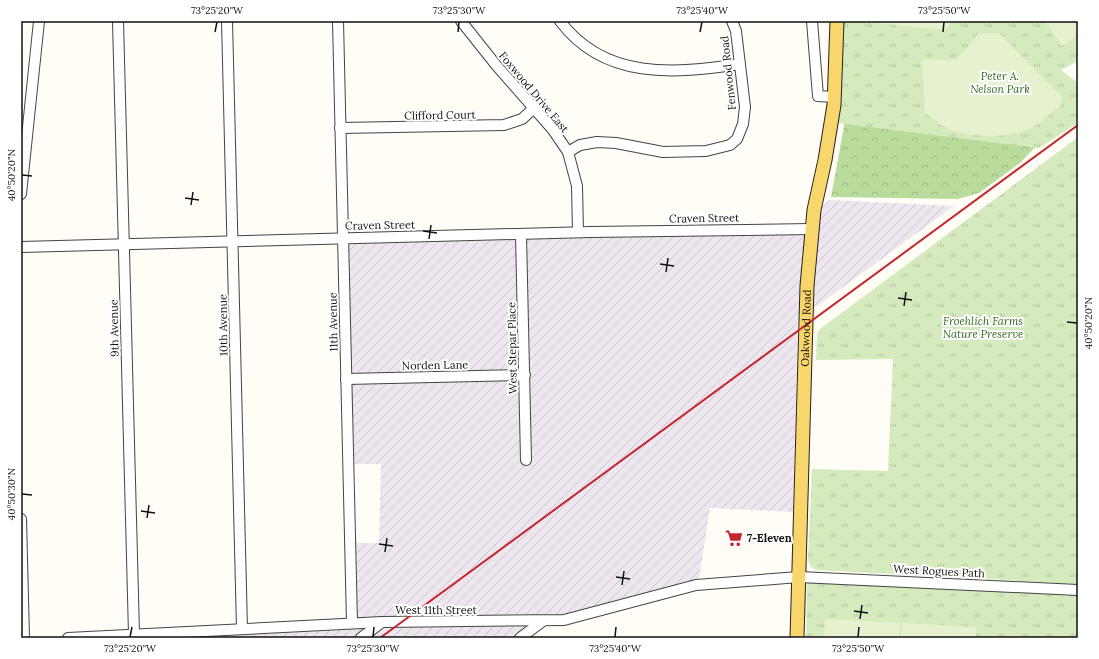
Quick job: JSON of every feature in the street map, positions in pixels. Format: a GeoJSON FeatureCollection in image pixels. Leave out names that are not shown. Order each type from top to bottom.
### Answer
{"type":"FeatureCollection","features":[{"type":"Feature","properties":{"kind":"main road","name":"Oakwood Road"},"geometry":{"type":"LineString","coordinates":[[797,638],[808,286],[812,229],[829,138],[834,97],[837,21]]}},
{"type":"Feature","properties":{"kind":"street"},"geometry":{"type":"LineString","coordinates":[[21,194],[39,21]]}},
{"type":"Feature","properties":{"kind":"street","name":"9th Avenue"},"geometry":{"type":"LineString","coordinates":[[118,21],[134,634]]}},
{"type":"Feature","properties":{"kind":"street","name":"10th Avenue"},"geometry":{"type":"LineString","coordinates":[[227,21],[234,241],[235,359],[242,629]]}},
{"type":"Feature","properties":{"kind":"street","name":"11th Avenue"},"geometry":{"type":"LineString","coordinates":[[338,21],[352,623]]}},
{"type":"Feature","properties":{"kind":"street","name":"Foxwood Drive East"},"geometry":{"type":"LineString","coordinates":[[461,21],[496,66],[553,130],[568,152],[577,186],[578,232]]}},
{"type":"Feature","properties":{"kind":"street"},"geometry":{"type":"LineString","coordinates":[[560,21],[589,50],[603,58],[620,64],[682,71],[740,64]]}},
{"type":"Feature","properties":{"kind":"street","name":"Fenwood Road"},"geometry":{"type":"LineString","coordinates":[[568,152],[580,145],[597,142],[616,143],[663,152],[706,151],[730,144],[736,139],[743,124],[745,107],[736,31],[732,21]]}},
{"type":"Feature","properties":{"kind":"street"},"geometry":{"type":"LineString","coordinates":[[812,21],[818,96],[834,97]]}},
{"type":"Feature","properties":{"kind":"street","name":"Clifford Court"},"geometry":{"type":"LineString","coordinates":[[340,128],[504,125],[522,119],[534,108]]}},
{"type":"Feature","properties":{"kind":"street","name":"Craven Street"},"geometry":{"type":"LineString","coordinates":[[21,247],[343,238],[521,235],[578,232],[812,229]]}},
{"type":"Feature","properties":{"kind":"street","name":"West Stepar Place"},"geometry":{"type":"LineString","coordinates":[[521,235],[526,460]]}},
{"type":"Feature","properties":{"kind":"street","name":"Norden Lane"},"geometry":{"type":"LineString","coordinates":[[346,379],[525,375]]}},
{"type":"Feature","properties":{"kind":"street"},"geometry":{"type":"LineString","coordinates":[[21,519],[24,638]]}},
{"type":"Feature","properties":{"kind":"street","name":"West Rogues Path"},"geometry":{"type":"LineString","coordinates":[[799,577],[1078,590]]}},
{"type":"Feature","properties":{"kind":"street","name":"West 11th Street"},"geometry":{"type":"LineString","coordinates":[[68,638],[352,623],[564,620],[696,585],[799,577]]}},
{"type":"Feature","properties":{"kind":"street"},"geometry":{"type":"LineString","coordinates":[[520,638],[543,621]]}},
{"type":"Feature","properties":{"kind":"street"},"geometry":{"type":"LineString","coordinates":[[361,638],[382,622]]}},
{"type":"Feature","properties":{"kind":"shaded area"},"geometry":{"type":"Polygon","coordinates":[[[829,200],[954,206],[798,320],[793,512],[710,508],[699,579],[567,616],[516,638],[181,638],[358,628],[355,543],[379,543],[381,464],[353,464],[348,243],[797,233],[829,200]]]}},
{"type":"Feature","properties":{"kind":"green space","name":"Peter A. Nelson Park"},"geometry":{"type":"Polygon","coordinates":[[[842,21],[1078,21],[1078,61],[1061,70],[1078,83],[1078,123],[1039,148],[837,123],[842,21]]]}},
{"type":"Feature","properties":{"kind":"green space"},"geometry":{"type":"Polygon","coordinates":[[[856,21],[951,21],[945,30],[856,21]]]}},
{"type":"Feature","properties":{"kind":"green space"},"geometry":{"type":"Polygon","coordinates":[[[1045,21],[1078,21],[1078,35],[1062,46],[1045,21]]]}},
{"type":"Feature","properties":{"kind":"green space"},"geometry":{"type":"Polygon","coordinates":[[[979,33],[999,33],[1061,96],[1061,105],[1042,121],[1029,129],[999,136],[975,135],[954,131],[945,127],[925,113],[922,60],[956,60],[979,33]]]}},
{"type":"Feature","properties":{"kind":"green space"},"geometry":{"type":"Polygon","coordinates":[[[845,121],[1040,142],[1020,163],[979,193],[958,199],[831,197],[845,121]]]}},
{"type":"Feature","properties":{"kind":"green space","name":"Froehlich Farms Nature Preserve"},"geometry":{"type":"Polygon","coordinates":[[[1078,137],[1078,584],[816,570],[810,566],[808,560],[812,469],[888,471],[893,359],[816,360],[817,333],[820,329],[1078,137]]]}},
{"type":"Feature","properties":{"kind":"green space"},"geometry":{"type":"Polygon","coordinates":[[[807,581],[1078,594],[1078,638],[806,638],[807,581]]]}},
{"type":"Feature","properties":{"kind":"green space"},"geometry":{"type":"Polygon","coordinates":[[[825,619],[900,623],[899,638],[824,638],[825,619]]]}},
{"type":"Feature","properties":{"kind":"green space"},"geometry":{"type":"Polygon","coordinates":[[[902,623],[976,627],[976,638],[901,638],[902,623]]]}},
{"type":"Feature","properties":{"kind":"railway"},"geometry":{"type":"LineString","coordinates":[[380,638],[1078,125]]}},
{"type":"Feature","properties":{"kind":"place","name":"7-Eleven"},"geometry":{"type":"Point","coordinates":[734,538]}}]}
